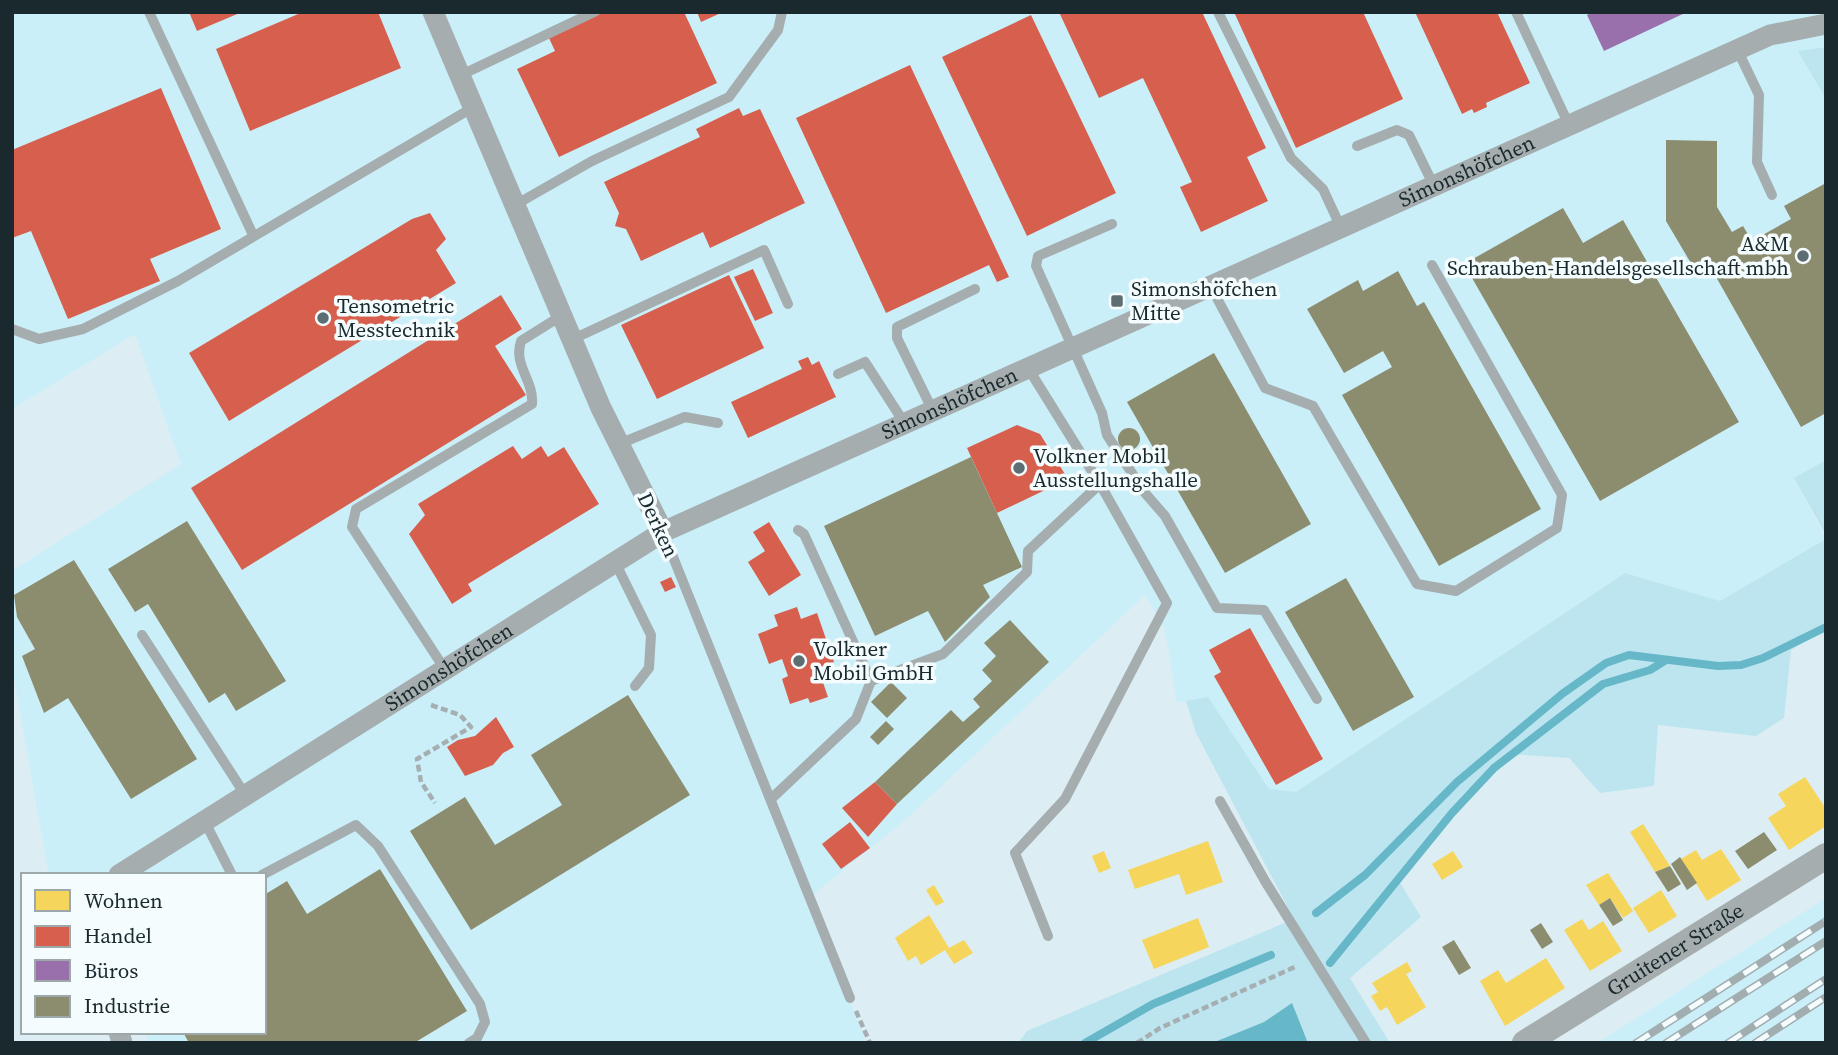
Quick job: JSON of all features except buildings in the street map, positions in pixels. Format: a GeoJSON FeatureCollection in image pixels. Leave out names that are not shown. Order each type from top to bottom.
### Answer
{"type":"FeatureCollection","features":[{"type":"Feature","properties":{"kind":"street","name":"Derken"},"geometry":{"type":"LineString","coordinates":[[433,12],[571,340],[663,532]]}},
{"type":"Feature","properties":{"kind":"street","name":"Simonshöfchen"},"geometry":{"type":"LineString","coordinates":[[122,873],[244,793],[663,532],[1770,34],[1814,20]]}},
{"type":"Feature","properties":{"kind":"street","name":"Gruitener Straße"},"geometry":{"type":"LineString","coordinates":[[1525,1043],[1826,856]]}},
{"type":"Feature","properties":{"kind":"lane"},"geometry":{"type":"LineString","coordinates":[[149,12],[253,235]]}},
{"type":"Feature","properties":{"kind":"lane"},"geometry":{"type":"LineString","coordinates":[[458,76],[594,12]]}},
{"type":"Feature","properties":{"kind":"lane"},"geometry":{"type":"LineString","coordinates":[[515,205],[592,161],[729,97],[778,30],[782,12]]}},
{"type":"Feature","properties":{"kind":"lane"},"geometry":{"type":"LineString","coordinates":[[1218,12],[1291,158],[1323,189],[1341,228]]}},
{"type":"Feature","properties":{"kind":"lane"},"geometry":{"type":"LineString","coordinates":[[1516,12],[1569,125]]}},
{"type":"Feature","properties":{"kind":"lane"},"geometry":{"type":"LineString","coordinates":[[1737,49],[1759,95],[1757,162],[1772,195]]}},
{"type":"Feature","properties":{"kind":"lane"},"geometry":{"type":"LineString","coordinates":[[12,329],[39,338],[83,329],[178,281],[472,108]]}},
{"type":"Feature","properties":{"kind":"lane"},"geometry":{"type":"LineString","coordinates":[[1357,146],[1398,130],[1409,135],[1434,186]]}},
{"type":"Feature","properties":{"kind":"lane"},"geometry":{"type":"LineString","coordinates":[[1112,224],[1038,256],[1036,266],[1102,413],[1107,435],[1145,494],[1165,516],[1217,608],[1264,610],[1317,699]]}},
{"type":"Feature","properties":{"kind":"lane"},"geometry":{"type":"LineString","coordinates":[[571,340],[764,250],[788,304]]}},
{"type":"Feature","properties":{"kind":"lane"},"geometry":{"type":"LineString","coordinates":[[1211,287],[1265,388],[1313,406],[1417,584],[1456,591],[1557,527],[1562,495],[1432,265]]}},
{"type":"Feature","properties":{"kind":"lane"},"geometry":{"type":"LineString","coordinates":[[933,411],[897,338],[897,327],[975,289]]}},
{"type":"Feature","properties":{"kind":"lane"},"geometry":{"type":"LineString","coordinates":[[444,668],[352,527],[353,517],[356,509],[532,404],[533,394],[518,363],[521,341],[561,316]]}},
{"type":"Feature","properties":{"kind":"lane"},"geometry":{"type":"LineString","coordinates":[[838,374],[865,362],[905,424]]}},
{"type":"Feature","properties":{"kind":"lane"},"geometry":{"type":"LineString","coordinates":[[1028,369],[1100,484],[1167,603],[1065,799],[1015,853],[1048,936]]}},
{"type":"Feature","properties":{"kind":"lane"},"geometry":{"type":"LineString","coordinates":[[619,444],[685,417],[718,423]]}},
{"type":"Feature","properties":{"kind":"lane"},"geometry":{"type":"LineString","coordinates":[[871,681],[943,653],[1027,572],[1028,551],[1100,484]]}},
{"type":"Feature","properties":{"kind":"lane"},"geometry":{"type":"LineString","coordinates":[[771,799],[856,719],[871,681],[804,534],[798,530]]}},
{"type":"Feature","properties":{"kind":"lane","name":"Derken"},"geometry":{"type":"LineString","coordinates":[[663,532],[850,998]]}},
{"type":"Feature","properties":{"kind":"lane"},"geometry":{"type":"LineString","coordinates":[[615,562],[651,635],[649,668],[635,685]]}},
{"type":"Feature","properties":{"kind":"lane"},"geometry":{"type":"LineString","coordinates":[[142,635],[244,793]]}},
{"type":"Feature","properties":{"kind":"lane"},"geometry":{"type":"LineString","coordinates":[[1220,801],[1366,1043]]}},
{"type":"Feature","properties":{"kind":"lane"},"geometry":{"type":"LineString","coordinates":[[204,820],[231,873]]}},
{"type":"Feature","properties":{"kind":"lane"},"geometry":{"type":"LineString","coordinates":[[266,873],[356,825],[378,846],[480,1004],[485,1022],[477,1038],[468,1043]]}},
{"type":"Feature","properties":{"kind":"path"},"geometry":{"type":"LineString","coordinates":[[400,696],[460,715],[471,727],[417,759],[421,782],[435,803]]}},
{"type":"Feature","properties":{"kind":"path"},"geometry":{"type":"LineString","coordinates":[[1137,1043],[1160,1028],[1314,959]]}},
{"type":"Feature","properties":{"kind":"path"},"geometry":{"type":"LineString","coordinates":[[850,998],[870,1043]]}},
{"type":"Feature","properties":{"kind":"shaded area"},"geometry":{"type":"Polygon","coordinates":[[[12,12],[1826,12],[1826,47],[1799,51],[1826,99],[1826,460],[1794,478],[1826,539],[1720,601],[1625,573],[1296,792],[1269,789],[1208,697],[1177,703],[1165,629],[1145,595],[904,821],[810,897],[866,1043],[148,1043],[146,1034],[266,1034],[266,873],[48,871],[12,667],[12,571],[181,464],[135,334],[12,409],[12,12]]]}},
{"type":"Feature","properties":{"kind":"shaded area"},"geometry":{"type":"Polygon","coordinates":[[[1826,47],[1826,99],[1798,51],[1826,47]]]}},
{"type":"Feature","properties":{"kind":"shaded area"},"geometry":{"type":"Polygon","coordinates":[[[1826,460],[1826,535],[1794,478],[1826,460]]]}},
{"type":"Feature","properties":{"kind":"shaded area"},"geometry":{"type":"Polygon","coordinates":[[[1826,539],[1826,630],[1791,650],[1784,718],[1756,736],[1658,725],[1654,786],[1600,793],[1569,758],[1510,754],[1463,795],[1399,881],[1421,917],[1350,978],[1390,1043],[1308,1043],[1292,1004],[1264,1022],[1212,1043],[1018,1043],[1027,1031],[1294,919],[1196,733],[1186,701],[1208,697],[1269,789],[1296,792],[1625,573],[1720,601],[1826,539]]]}},
{"type":"Feature","properties":{"kind":"shaded area"},"geometry":{"type":"Polygon","coordinates":[[[1826,898],[1826,1043],[1597,1043],[1826,898]]]}},
{"type":"Feature","properties":{"kind":"water"},"geometry":{"type":"Polygon","coordinates":[[[1292,1003],[1308,1043],[1212,1043],[1264,1022],[1292,1003]]]}},
{"type":"Feature","properties":{"kind":"waterway"},"geometry":{"type":"LineString","coordinates":[[1316,913],[1365,875],[1457,782],[1562,694],[1606,663],[1629,655],[1718,666],[1741,665],[1763,658],[1826,627]]}},
{"type":"Feature","properties":{"kind":"waterway"},"geometry":{"type":"LineString","coordinates":[[1330,963],[1452,813],[1494,768],[1603,684],[1650,670],[1666,660]]}},
{"type":"Feature","properties":{"kind":"waterway"},"geometry":{"type":"LineString","coordinates":[[1085,1043],[1153,1004],[1271,955]]}},
{"type":"Feature","properties":{"kind":"railway"},"geometry":{"type":"LineString","coordinates":[[1636,1043],[1826,921]]}},
{"type":"Feature","properties":{"kind":"railway"},"geometry":{"type":"LineString","coordinates":[[1666,1043],[1826,941]]}},
{"type":"Feature","properties":{"kind":"railway"},"geometry":{"type":"LineString","coordinates":[[1728,1043],[1826,979]]}},
{"type":"Feature","properties":{"kind":"railway"},"geometry":{"type":"LineString","coordinates":[[1755,1043],[1826,997]]}},
{"type":"Feature","properties":{"kind":"place","name":"A&M Schrauben-Handelsgesellschaft mbh"},"geometry":{"type":"Point","coordinates":[1803,256]}},
{"type":"Feature","properties":{"kind":"place","name":"Simonshöfchen Mitte"},"geometry":{"type":"Point","coordinates":[1117,301]}},
{"type":"Feature","properties":{"kind":"place","name":"Tensometric Messtechnik"},"geometry":{"type":"Point","coordinates":[323,318]}},
{"type":"Feature","properties":{"kind":"place","name":"Volkner Mobil Ausstellungshalle"},"geometry":{"type":"Point","coordinates":[1019,468]}},
{"type":"Feature","properties":{"kind":"place","name":"Volkner Mobil GmbH"},"geometry":{"type":"Point","coordinates":[799,661]}}]}
